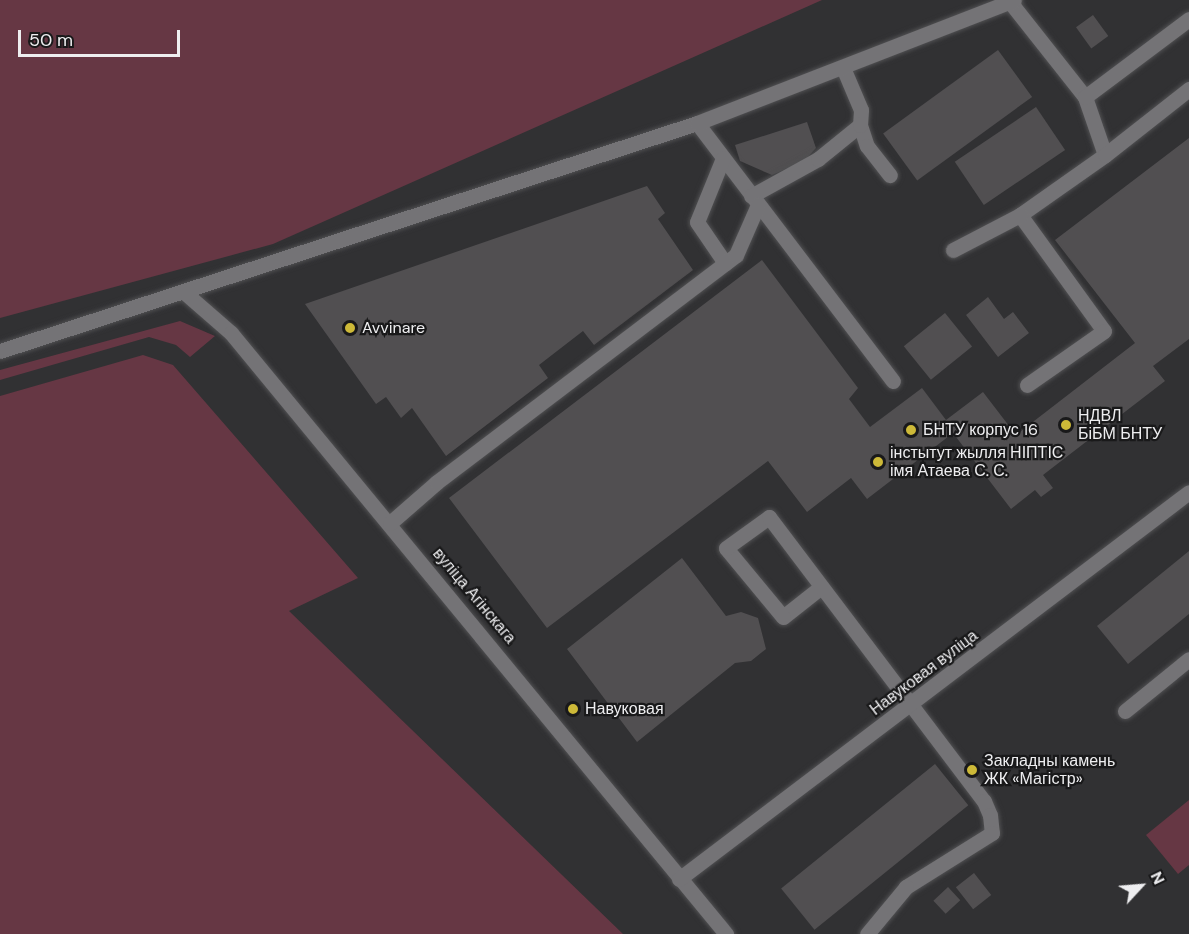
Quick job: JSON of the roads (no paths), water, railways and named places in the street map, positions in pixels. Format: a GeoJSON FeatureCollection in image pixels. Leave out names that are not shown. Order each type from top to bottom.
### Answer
{"type":"FeatureCollection","features":[{"type":"Feature","properties":{"kind":"street"},"geometry":{"type":"LineString","coordinates":[[0,351],[697,123],[844,70],[1012,1],[1085,97],[1105,155]]}},
{"type":"Feature","properties":{"kind":"street"},"geometry":{"type":"LineString","coordinates":[[1085,97],[1189,19]]}},
{"type":"Feature","properties":{"kind":"street"},"geometry":{"type":"LineString","coordinates":[[844,70],[861,110],[860,125],[867,146],[890,175]]}},
{"type":"Feature","properties":{"kind":"street"},"geometry":{"type":"LineString","coordinates":[[953,250],[1020,215],[1105,155],[1189,89]]}},
{"type":"Feature","properties":{"kind":"street"},"geometry":{"type":"LineString","coordinates":[[697,123],[893,381]]}},
{"type":"Feature","properties":{"kind":"street"},"geometry":{"type":"LineString","coordinates":[[390,523],[436,482],[736,255],[754,200],[818,159],[860,125]]}},
{"type":"Feature","properties":{"kind":"street"},"geometry":{"type":"LineString","coordinates":[[723,158],[697,222],[725,263]]}},
{"type":"Feature","properties":{"kind":"street"},"geometry":{"type":"LineString","coordinates":[[1020,215],[1104,331],[1027,385]]}},
{"type":"Feature","properties":{"kind":"street","name":"вуліца Агінскага"},"geometry":{"type":"LineString","coordinates":[[184,292],[231,333],[390,523],[726,934]]}},
{"type":"Feature","properties":{"kind":"street","name":"Навуковая вуліца"},"geometry":{"type":"LineString","coordinates":[[679,879],[910,706],[1189,492]]}},
{"type":"Feature","properties":{"kind":"street"},"geometry":{"type":"LineString","coordinates":[[821,587],[783,617],[726,548],[769,517],[984,801],[992,833],[906,887],[867,934]]}},
{"type":"Feature","properties":{"kind":"street"},"geometry":{"type":"LineString","coordinates":[[1125,711],[1189,659]]}},
{"type":"Feature","properties":{"kind":"place","name":"Avvinare"},"geometry":{"type":"Point","coordinates":[350,328]}},
{"type":"Feature","properties":{"kind":"place","name":"НДВЛ БіБМ БНТУ"},"geometry":{"type":"Point","coordinates":[1066,425]}},
{"type":"Feature","properties":{"kind":"place","name":"БНТУ корпус 16"},"geometry":{"type":"Point","coordinates":[911,430]}},
{"type":"Feature","properties":{"kind":"place","name":"інстытут жылля НІПТІС імя Атаева С. С."},"geometry":{"type":"Point","coordinates":[878,462]}},
{"type":"Feature","properties":{"kind":"place","name":"Навуковая"},"geometry":{"type":"Point","coordinates":[573,709]}},
{"type":"Feature","properties":{"kind":"place","name":"Закладны камень ЖК «Магістр»"},"geometry":{"type":"Point","coordinates":[972,770]}}]}
